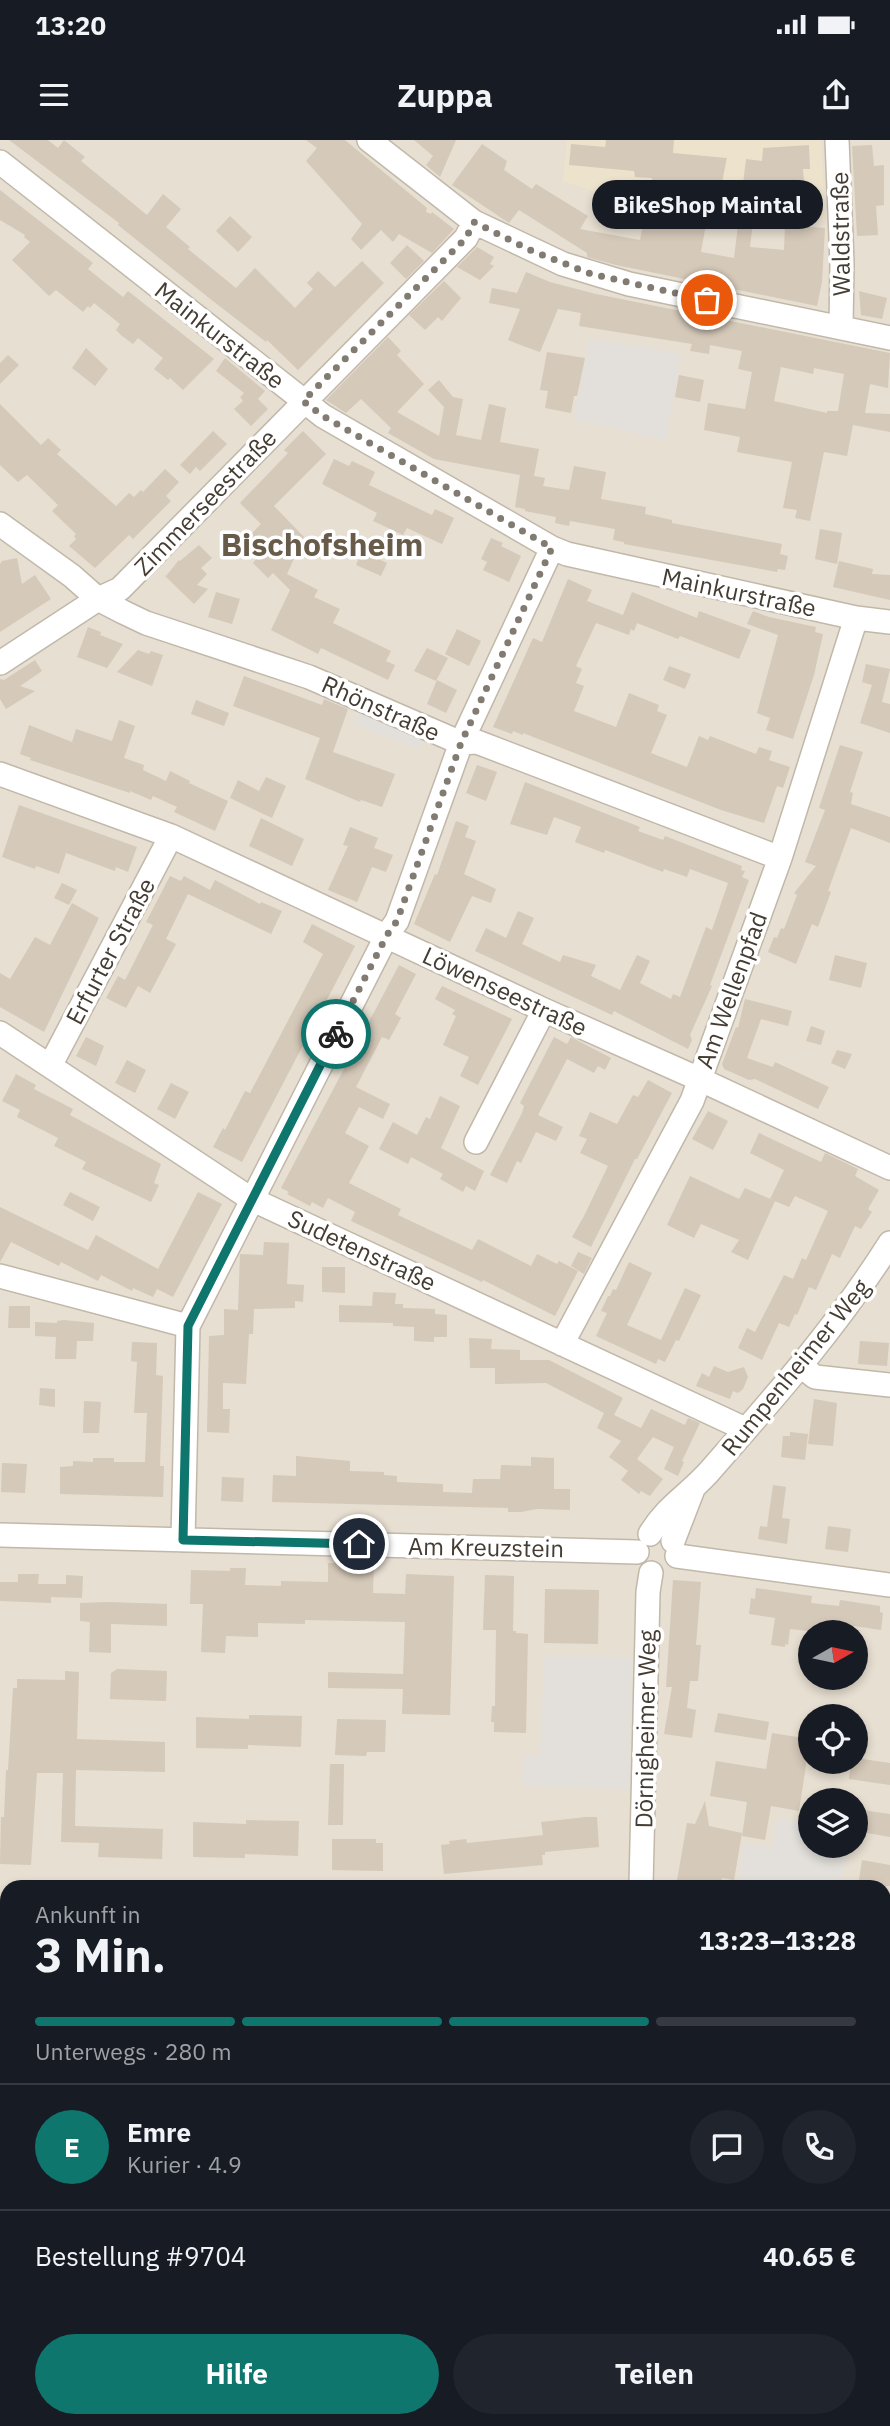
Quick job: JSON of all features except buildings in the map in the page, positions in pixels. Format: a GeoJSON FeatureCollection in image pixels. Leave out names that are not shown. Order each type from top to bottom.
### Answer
{"type":"FeatureCollection","features":[{"type":"Feature","properties":{"kind":"street"},"geometry":{"type":"LineString","coordinates":[[369,140],[474,222],[530,250],[591,274],[890,338]]}},
{"type":"Feature","properties":{"kind":"street","name":"Waldstraße"},"geometry":{"type":"LineString","coordinates":[[837,140],[841,328]]}},
{"type":"Feature","properties":{"kind":"street","name":"Mainkurstraße"},"geometry":{"type":"LineString","coordinates":[[0,162],[303,401],[335,423],[552,548],[568,554],[856,618],[890,622]]}},
{"type":"Feature","properties":{"kind":"street","name":"Zimmerseestraße"},"geometry":{"type":"LineString","coordinates":[[0,663],[98,599],[120,589],[466,238],[474,222]]}},
{"type":"Feature","properties":{"kind":"street","name":"Rhönstraße"},"geometry":{"type":"LineString","coordinates":[[0,524],[72,576],[98,599],[146,623],[309,677],[461,743],[477,742],[780,858]]}},
{"type":"Feature","properties":{"kind":"street"},"geometry":{"type":"LineString","coordinates":[[183,1540],[188,1326],[387,935],[397,921],[461,743],[552,548]]}},
{"type":"Feature","properties":{"kind":"street","name":"Am Wellenpfad"},"geometry":{"type":"LineString","coordinates":[[562,1344],[692,1101],[780,858],[856,618]]}},
{"type":"Feature","properties":{"kind":"street","name":"Löwenseestraße"},"geometry":{"type":"LineString","coordinates":[[0,774],[171,836],[890,1168]]}},
{"type":"Feature","properties":{"kind":"street","name":"Erfurter Straße"},"geometry":{"type":"LineString","coordinates":[[50,1066],[171,836]]}},
{"type":"Feature","properties":{"kind":"street"},"geometry":{"type":"LineString","coordinates":[[476,1142],[544,1010]]}},
{"type":"Feature","properties":{"kind":"street","name":"Sudetenstraße"},"geometry":{"type":"LineString","coordinates":[[0,1033],[251,1199],[745,1429]]}},
{"type":"Feature","properties":{"kind":"street","name":"Rumpenheimer Weg"},"geometry":{"type":"LineString","coordinates":[[643,1543],[670,1507],[694,1486],[802,1366],[849,1307],[890,1243]]}},
{"type":"Feature","properties":{"kind":"street"},"geometry":{"type":"LineString","coordinates":[[0,1276],[188,1326]]}},
{"type":"Feature","properties":{"kind":"street"},"geometry":{"type":"LineString","coordinates":[[802,1366],[815,1377],[890,1385]]}},
{"type":"Feature","properties":{"kind":"street","name":"Rumpenheimer Weg"},"geometry":{"type":"LineString","coordinates":[[675,1548],[694,1486]]}},
{"type":"Feature","properties":{"kind":"street"},"geometry":{"type":"LineString","coordinates":[[675,1548],[672,1566],[666,1571],[651,1573],[639,1563],[643,1543],[663,1534],[675,1548],[890,1585]]}},
{"type":"Feature","properties":{"kind":"street","name":"Am Kreuzstein"},"geometry":{"type":"LineString","coordinates":[[0,1535],[183,1540],[643,1543]]}},
{"type":"Feature","properties":{"kind":"street","name":"Dörnigheimer Weg"},"geometry":{"type":"LineString","coordinates":[[641,1880],[648,1592],[651,1573]]}},
{"type":"Feature","properties":{"kind":"shaded area"},"geometry":{"type":"Polygon","coordinates":[[[0,140],[890,140],[890,1880],[0,1880],[0,140]]]}},
{"type":"Feature","properties":{"kind":"shaded area"},"geometry":{"type":"Polygon","coordinates":[[[567,140],[821,140],[825,221],[596,192],[563,181],[567,140]]]}},
{"type":"Feature","properties":{"kind":"shaded area"},"geometry":{"type":"Polygon","coordinates":[[[589,338],[682,354],[666,440],[573,420],[589,338]]]}},
{"type":"Feature","properties":{"kind":"shaded area"},"geometry":{"type":"Polygon","coordinates":[[[358,710],[424,737],[419,750],[353,724],[358,710]]]}},
{"type":"Feature","properties":{"kind":"shaded area"},"geometry":{"type":"Polygon","coordinates":[[[544,1655],[632,1657],[629,1790],[522,1786],[523,1755],[540,1755],[544,1655]]]}},
{"type":"Feature","properties":{"kind":"shaded area"},"geometry":{"type":"Polygon","coordinates":[[[777,1818],[798,1822],[798,1858],[846,1858],[842,1880],[738,1880],[743,1843],[772,1848],[777,1818]]]}},
{"type":"Feature","properties":{"kind":"way so far"},"geometry":{"type":"LineString","coordinates":[[336,1034],[387,935],[397,921],[461,743],[552,548],[323,416],[303,401],[466,238],[474,222],[498,236],[591,274],[707,300]]}},
{"type":"Feature","properties":{"kind":"place","name":"BikeShop Maintal"},"geometry":{"type":"Point","coordinates":[707,300]}},
{"type":"Feature","properties":{"kind":"district","name":"Bischofsheim"},"geometry":{"type":"Point","coordinates":[322,544]}},
{"type":"Feature","properties":{"kind":"route"},"geometry":{"type":"LineString","coordinates":[[336,1034],[188,1326],[183,1540],[359,1544]]}}]}
